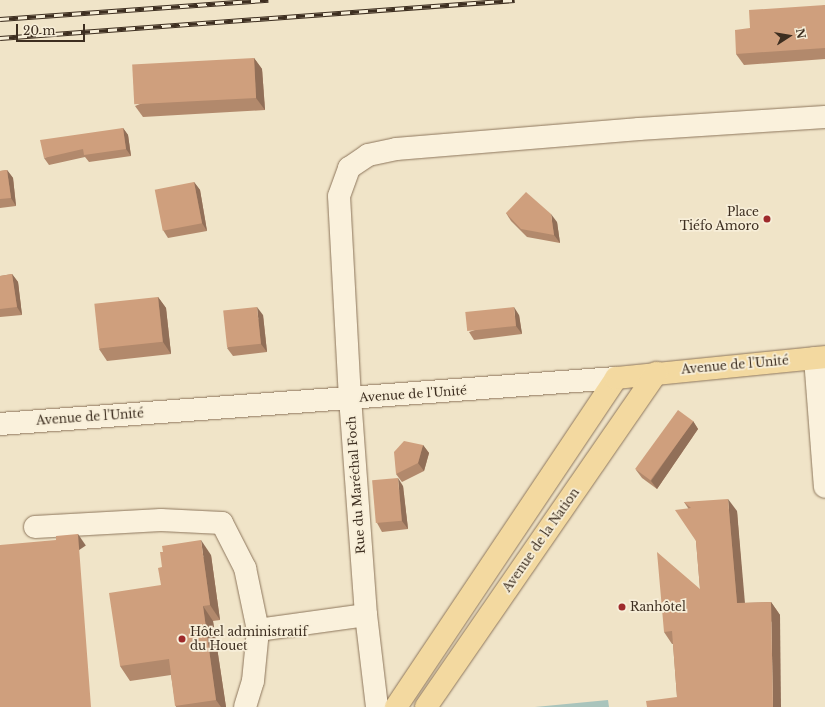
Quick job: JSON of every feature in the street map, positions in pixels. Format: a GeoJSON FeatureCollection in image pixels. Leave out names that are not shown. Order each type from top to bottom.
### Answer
{"type":"FeatureCollection","features":[{"type":"Feature","properties":{"kind":"main road","name":"Avenue de l'Unité"},"geometry":{"type":"LineString","coordinates":[[616,378],[820,358]]}},
{"type":"Feature","properties":{"kind":"main road","name":"Avenue de la Nation"},"geometry":{"type":"LineString","coordinates":[[426,707],[656,373]]}},
{"type":"Feature","properties":{"kind":"main road"},"geometry":{"type":"LineString","coordinates":[[396,707],[616,378]]}},
{"type":"Feature","properties":{"kind":"street","name":"Rue du Maréchal Foch"},"geometry":{"type":"LineString","coordinates":[[377,707],[366,615],[350,399],[339,196],[349,168],[368,155],[396,150],[639,129],[825,117]]}},
{"type":"Feature","properties":{"kind":"street"},"geometry":{"type":"LineString","coordinates":[[820,358],[825,487]]}},
{"type":"Feature","properties":{"kind":"street","name":"Avenue de l'Unité"},"geometry":{"type":"LineString","coordinates":[[0,424],[616,378]]}},
{"type":"Feature","properties":{"kind":"street"},"geometry":{"type":"LineString","coordinates":[[34,527],[161,520],[222,523],[244,568],[258,630],[253,681],[245,707]]}},
{"type":"Feature","properties":{"kind":"street"},"geometry":{"type":"LineString","coordinates":[[258,630],[366,615]]}},
{"type":"Feature","properties":{"kind":"water"},"geometry":{"type":"Polygon","coordinates":[[[608,700],[609,707],[535,707],[608,700]]]}},
{"type":"Feature","properties":{"kind":"building"},"geometry":{"type":"Polygon","coordinates":[[[825,5],[825,48],[736,54],[735,30],[750,28],[749,10],[825,5]]]}},
{"type":"Feature","properties":{"kind":"building"},"geometry":{"type":"Polygon","coordinates":[[[254,58],[256,98],[134,104],[132,64],[254,58]]]}},
{"type":"Feature","properties":{"kind":"building"},"geometry":{"type":"Polygon","coordinates":[[[123,128],[126,149],[84,155],[83,149],[44,158],[40,140],[123,128]]]}},
{"type":"Feature","properties":{"kind":"building"},"geometry":{"type":"Polygon","coordinates":[[[7,170],[11,198],[0,199],[0,171],[7,170]]]}},
{"type":"Feature","properties":{"kind":"building"},"geometry":{"type":"Polygon","coordinates":[[[194,182],[202,223],[163,231],[155,190],[194,182]]]}},
{"type":"Feature","properties":{"kind":"building"},"geometry":{"type":"Polygon","coordinates":[[[526,192],[551,214],[554,235],[521,229],[506,213],[526,192]]]}},
{"type":"Feature","properties":{"kind":"building"},"geometry":{"type":"Polygon","coordinates":[[[12,274],[17,307],[0,309],[0,276],[12,274]]]}},
{"type":"Feature","properties":{"kind":"building"},"geometry":{"type":"Polygon","coordinates":[[[158,297],[163,342],[99,348],[94,304],[158,297]]]}},
{"type":"Feature","properties":{"kind":"building"},"geometry":{"type":"Polygon","coordinates":[[[257,307],[261,344],[227,347],[223,311],[257,307]]]}},
{"type":"Feature","properties":{"kind":"building"},"geometry":{"type":"Polygon","coordinates":[[[514,307],[516,326],[467,331],[465,312],[514,307]]]}},
{"type":"Feature","properties":{"kind":"building"},"geometry":{"type":"Polygon","coordinates":[[[678,410],[693,421],[650,480],[635,469],[678,410]]]}},
{"type":"Feature","properties":{"kind":"building"},"geometry":{"type":"Polygon","coordinates":[[[404,441],[423,445],[418,463],[396,474],[394,452],[404,441]]]}},
{"type":"Feature","properties":{"kind":"building"},"geometry":{"type":"Polygon","coordinates":[[[398,478],[402,521],[376,523],[372,480],[398,478]]]}},
{"type":"Feature","properties":{"kind":"building"},"geometry":{"type":"Polygon","coordinates":[[[728,499],[737,603],[771,602],[773,707],[647,707],[646,701],[677,697],[672,631],[664,632],[657,552],[700,589],[696,541],[675,510],[691,508],[684,502],[728,499]]]}},
{"type":"Feature","properties":{"kind":"building"},"geometry":{"type":"Polygon","coordinates":[[[78,534],[91,707],[0,707],[0,545],[56,540],[56,536],[78,534]]]}},
{"type":"Feature","properties":{"kind":"building"},"geometry":{"type":"Polygon","coordinates":[[[201,540],[210,605],[203,606],[216,700],[175,706],[169,659],[120,666],[109,593],[161,585],[158,568],[162,567],[160,552],[163,552],[162,546],[201,540]]]}},
{"type":"Feature","properties":{"kind":"railway"},"geometry":{"type":"LineString","coordinates":[[0,19],[268,0]]}},
{"type":"Feature","properties":{"kind":"railway"},"geometry":{"type":"LineString","coordinates":[[0,38],[515,0]]}},
{"type":"Feature","properties":{"kind":"place","name":"Place Tiéfo Amoro"},"geometry":{"type":"Point","coordinates":[767,219]}},
{"type":"Feature","properties":{"kind":"place","name":"Ranhôtel"},"geometry":{"type":"Point","coordinates":[622,607]}},
{"type":"Feature","properties":{"kind":"place","name":"Hôtel administratif du Houet"},"geometry":{"type":"Point","coordinates":[182,639]}}]}
